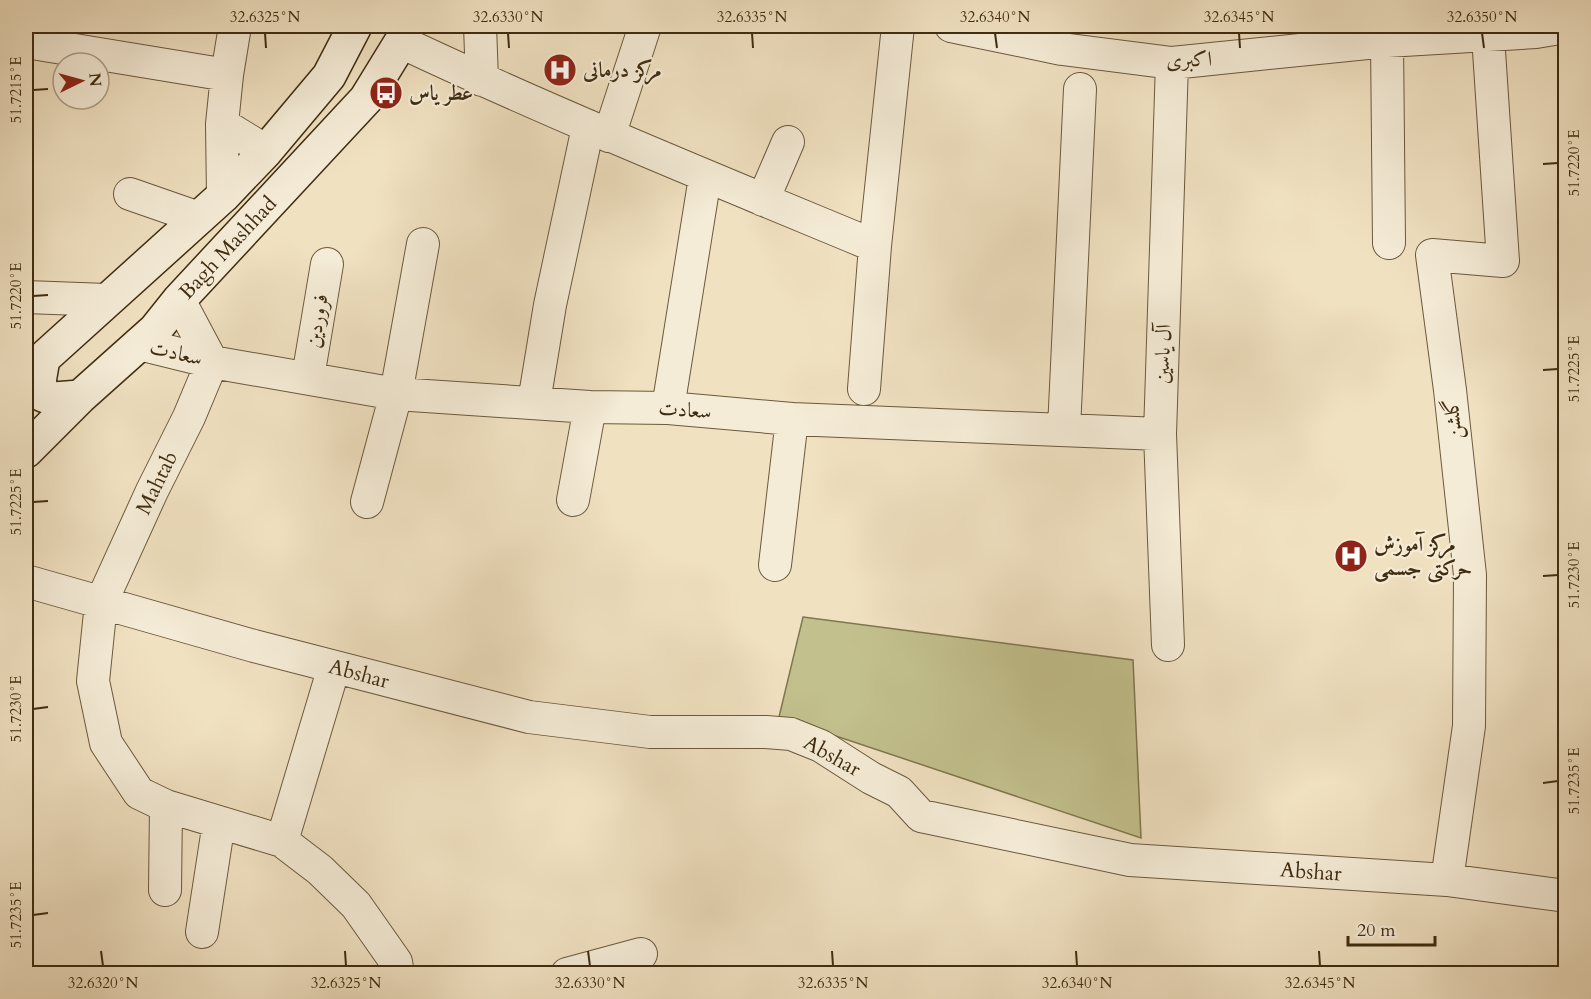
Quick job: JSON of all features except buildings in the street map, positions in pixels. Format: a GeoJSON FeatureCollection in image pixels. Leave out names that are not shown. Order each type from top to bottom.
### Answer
{"type":"FeatureCollection","features":[{"type":"Feature","properties":{"kind":"main road","name":"Bagh Mashhad"},"geometry":{"type":"LineString","coordinates":[[34,366],[223,196],[266,151],[329,76],[355,26]]}},
{"type":"Feature","properties":{"kind":"main road","name":"Bagh Mashhad"},"geometry":{"type":"LineString","coordinates":[[26,451],[80,397],[155,330],[179,300],[366,99],[404,34]]}},
{"type":"Feature","properties":{"kind":"main road"},"geometry":{"type":"LineString","coordinates":[[34,366],[43,395],[54,399],[80,397]]}},
{"type":"Feature","properties":{"kind":"street"},"geometry":{"type":"LineString","coordinates":[[223,196],[222,124],[235,26]]}},
{"type":"Feature","properties":{"kind":"street"},"geometry":{"type":"LineString","coordinates":[[480,26],[482,80]]}},
{"type":"Feature","properties":{"kind":"street"},"geometry":{"type":"LineString","coordinates":[[534,402],[550,306],[598,131],[645,26]]}},
{"type":"Feature","properties":{"kind":"street"},"geometry":{"type":"LineString","coordinates":[[864,389],[874,246],[898,26]]}},
{"type":"Feature","properties":{"kind":"street","name":"اکبری"},"geometry":{"type":"LineString","coordinates":[[951,26],[1064,37],[1172,63],[1387,41],[1536,33],[1566,27]]}},
{"type":"Feature","properties":{"kind":"street"},"geometry":{"type":"LineString","coordinates":[[404,34],[482,80],[705,177],[874,246]]}},
{"type":"Feature","properties":{"kind":"street","name":"گلشن"},"geometry":{"type":"LineString","coordinates":[[1447,880],[1469,726],[1470,575],[1450,390],[1432,255],[1503,261],[1488,36]]}},
{"type":"Feature","properties":{"kind":"street"},"geometry":{"type":"LineString","coordinates":[[1387,41],[1389,243]]}},
{"type":"Feature","properties":{"kind":"street"},"geometry":{"type":"LineString","coordinates":[[26,42],[227,75]]}},
{"type":"Feature","properties":{"kind":"street","name":"آل یاسین"},"geometry":{"type":"LineString","coordinates":[[1168,645],[1160,434],[1172,63]]}},
{"type":"Feature","properties":{"kind":"street"},"geometry":{"type":"LineString","coordinates":[[1064,429],[1080,88]]}},
{"type":"Feature","properties":{"kind":"street"},"geometry":{"type":"LineString","coordinates":[[222,124],[266,151]]}},
{"type":"Feature","properties":{"kind":"street"},"geometry":{"type":"LineString","coordinates":[[763,200],[788,142]]}},
{"type":"Feature","properties":{"kind":"street"},"geometry":{"type":"LineString","coordinates":[[668,408],[705,177]]}},
{"type":"Feature","properties":{"kind":"street"},"geometry":{"type":"LineString","coordinates":[[130,194],[199,218]]}},
{"type":"Feature","properties":{"kind":"street"},"geometry":{"type":"LineString","coordinates":[[367,502],[396,394],[423,244]]}},
{"type":"Feature","properties":{"kind":"street","name":"فروردین"},"geometry":{"type":"LineString","coordinates":[[308,377],[327,264]]}},
{"type":"Feature","properties":{"kind":"street"},"geometry":{"type":"LineString","coordinates":[[26,297],[107,300]]}},
{"type":"Feature","properties":{"kind":"street","name":"سعادت"},"geometry":{"type":"LineString","coordinates":[[179,300],[212,362]]}},
{"type":"Feature","properties":{"kind":"street","name":"سعادت"},"geometry":{"type":"LineString","coordinates":[[139,344],[212,362],[396,394],[590,407],[668,408],[792,419],[1160,434]]}},
{"type":"Feature","properties":{"kind":"street","name":"Mahtab"},"geometry":{"type":"LineString","coordinates":[[212,362],[189,417],[100,603],[93,681],[105,743],[139,793],[166,806],[282,840]]}},
{"type":"Feature","properties":{"kind":"street"},"geometry":{"type":"LineString","coordinates":[[573,500],[590,407]]}},
{"type":"Feature","properties":{"kind":"street"},"geometry":{"type":"LineString","coordinates":[[775,565],[792,419]]}},
{"type":"Feature","properties":{"kind":"street","name":"Abshar"},"geometry":{"type":"LineString","coordinates":[[26,581],[334,667],[529,717],[650,732],[791,734],[821,746],[871,778],[899,792],[921,816],[1130,860],[1447,880],[1566,896]]}},
{"type":"Feature","properties":{"kind":"street"},"geometry":{"type":"LineString","coordinates":[[334,667],[282,840],[320,870],[356,905],[396,962],[398,974]]}},
{"type":"Feature","properties":{"kind":"street"},"geometry":{"type":"LineString","coordinates":[[165,890],[166,806]]}},
{"type":"Feature","properties":{"kind":"street"},"geometry":{"type":"LineString","coordinates":[[202,932],[219,822]]}},
{"type":"Feature","properties":{"kind":"street"},"geometry":{"type":"LineString","coordinates":[[567,974],[641,954]]}},
{"type":"Feature","properties":{"kind":"shaded area"},"geometry":{"type":"Polygon","coordinates":[[[803,617],[1133,660],[1141,838],[779,717],[803,617]]]}},
{"type":"Feature","properties":{"kind":"place","name":"مرکز درمانی"},"geometry":{"type":"Point","coordinates":[560,70]}},
{"type":"Feature","properties":{"kind":"place","name":"عطر یاس"},"geometry":{"type":"Point","coordinates":[386,93]}},
{"type":"Feature","properties":{"kind":"place","name":"مرکز آموزش حرکتی جسمی"},"geometry":{"type":"Point","coordinates":[1351,556]}}]}
